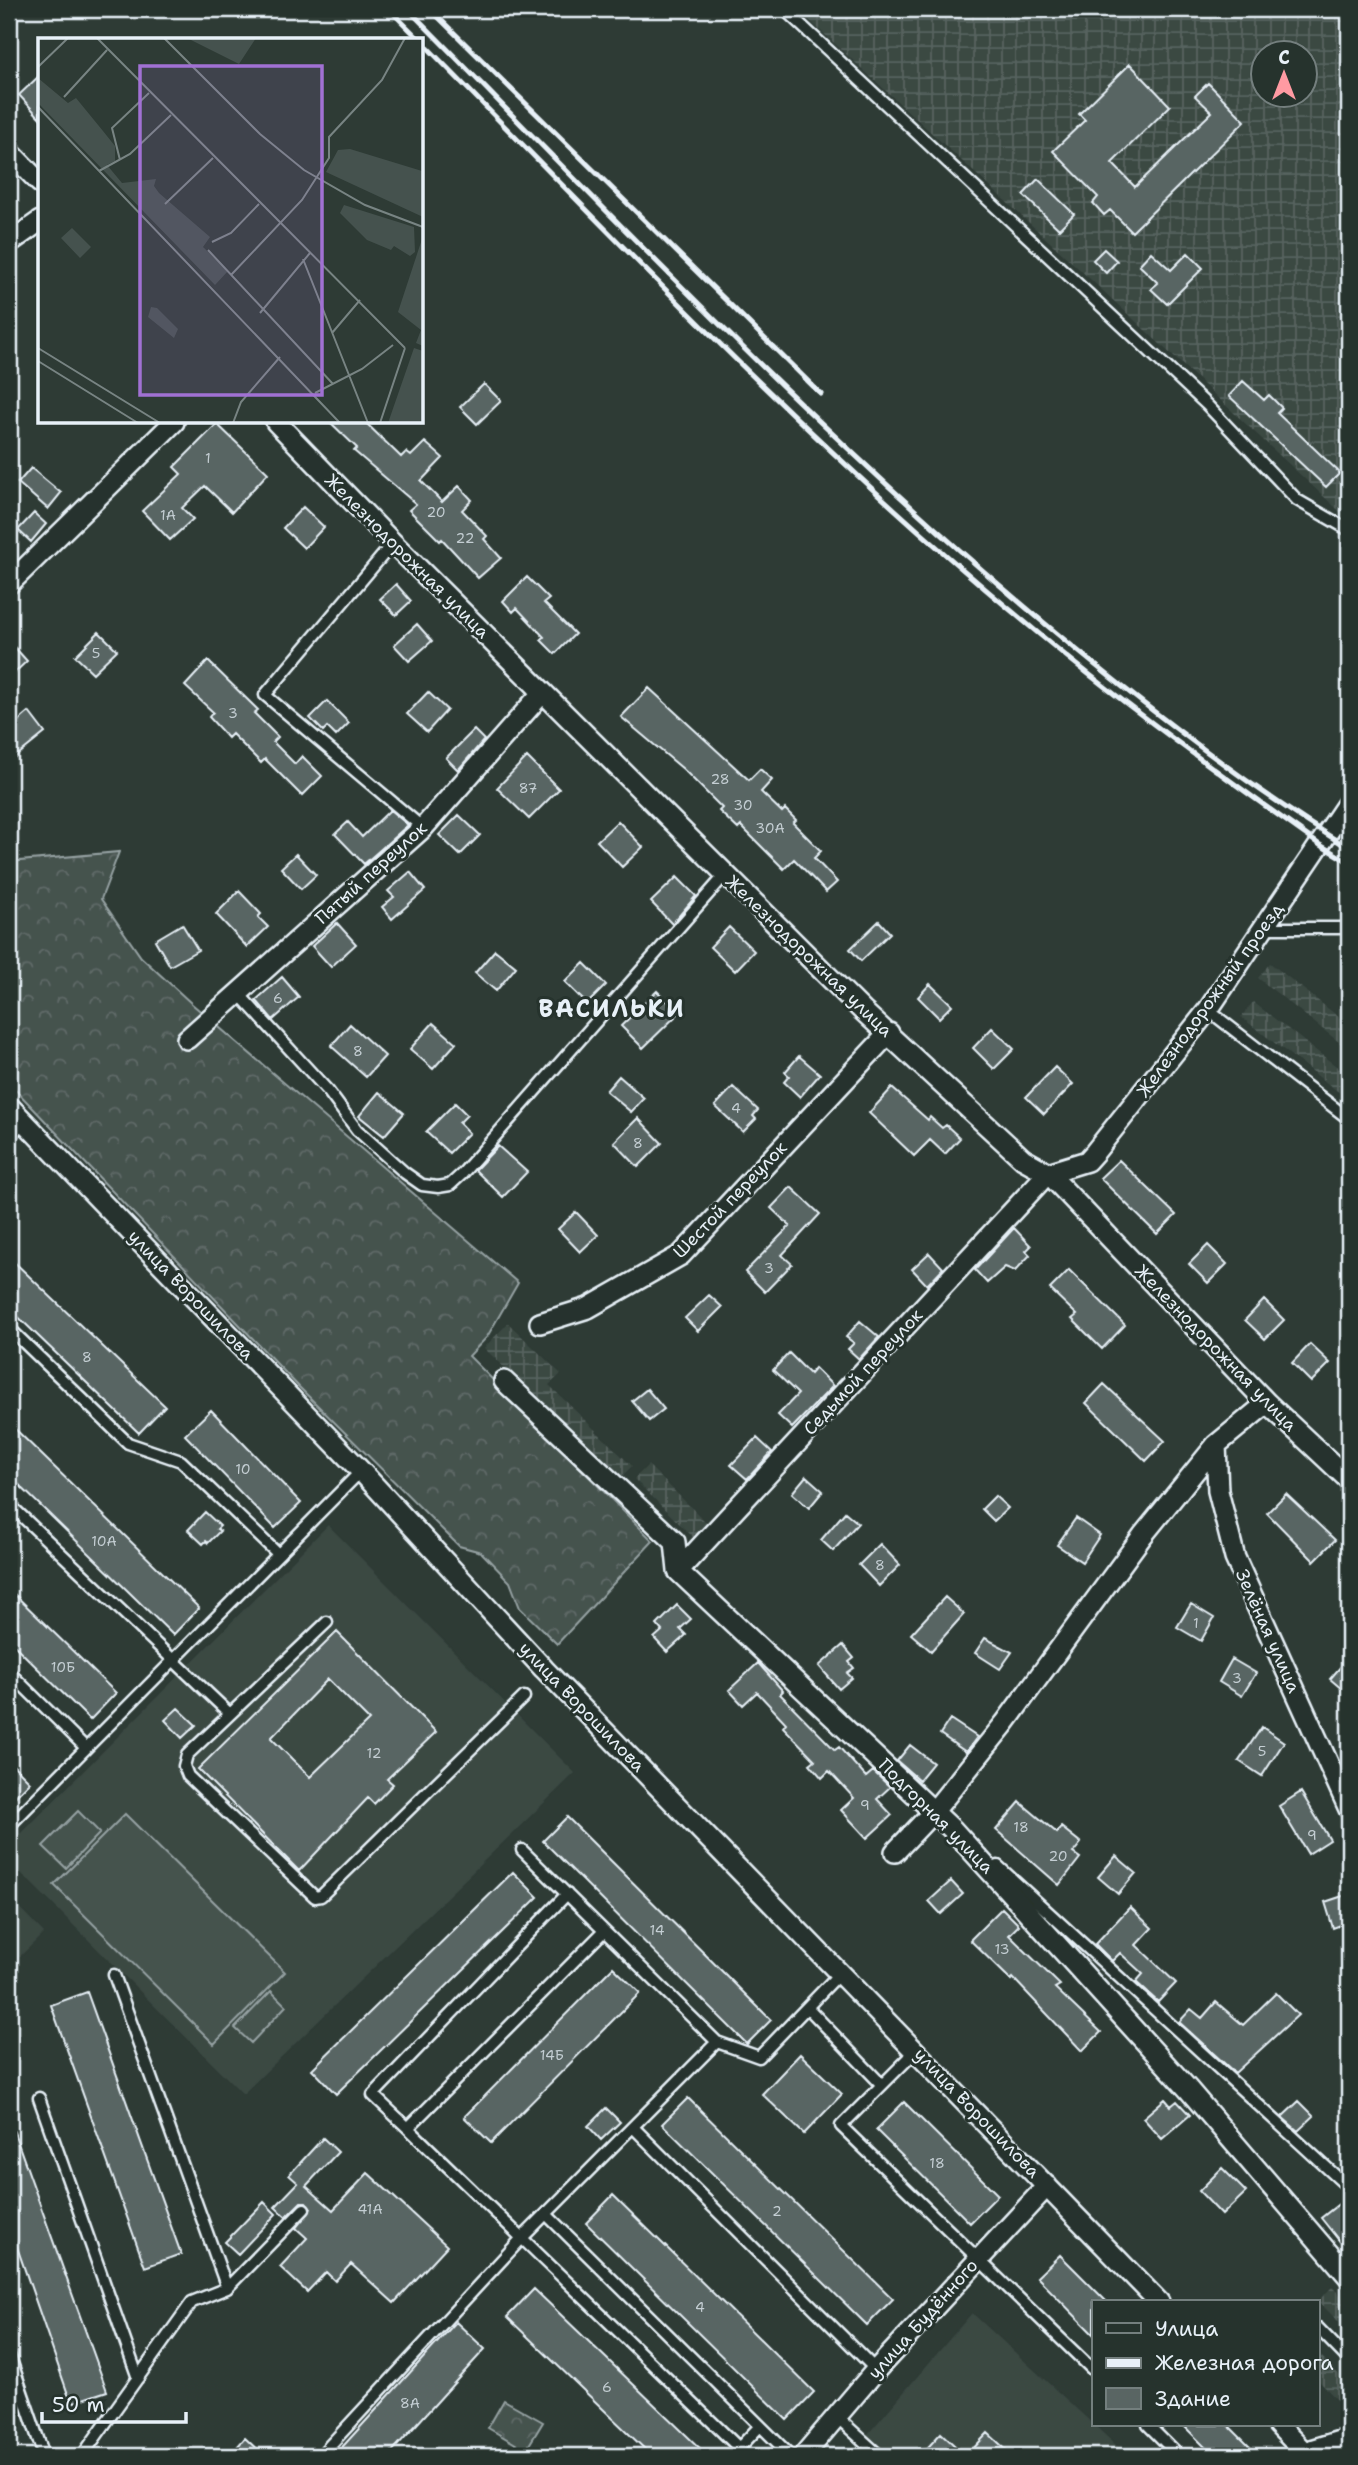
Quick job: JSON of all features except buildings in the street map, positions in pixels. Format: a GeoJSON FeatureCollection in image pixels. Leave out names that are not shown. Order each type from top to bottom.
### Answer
{"type":"FeatureCollection","features":[{"type":"Feature","properties":{"kind":"street"},"geometry":{"type":"LineString","coordinates":[[9,151],[38,181]]}},
{"type":"Feature","properties":{"kind":"street"},"geometry":{"type":"LineString","coordinates":[[9,243],[38,222]]}},
{"type":"Feature","properties":{"kind":"street"},"geometry":{"type":"LineString","coordinates":[[9,584],[172,424]]}},
{"type":"Feature","properties":{"kind":"street","name":"Железнодорожная улица"},"geometry":{"type":"LineString","coordinates":[[278,424],[725,875],[1023,1159],[1048,1173],[1267,1404],[1349,1480]]}},
{"type":"Feature","properties":{"kind":"street","name":"Пятый переулок"},"geometry":{"type":"LineString","coordinates":[[187,1039],[423,828],[542,693]]}},
{"type":"Feature","properties":{"kind":"street","name":"Железнодорожный проезд"},"geometry":{"type":"LineString","coordinates":[[1048,1173],[1087,1161],[1132,1109],[1208,1010],[1349,801]]}},
{"type":"Feature","properties":{"kind":"street","name":"Шестой переулок"},"geometry":{"type":"LineString","coordinates":[[540,1322],[588,1308],[681,1255],[889,1033]]}},
{"type":"Feature","properties":{"kind":"street","name":"улица Ворошилова"},"geometry":{"type":"LineString","coordinates":[[9,1106],[361,1471],[544,1668],[1157,2300]]}},
{"type":"Feature","properties":{"kind":"street","name":"Седьмой переулок"},"geometry":{"type":"LineString","coordinates":[[678,1571],[1048,1173]]}},
{"type":"Feature","properties":{"kind":"street"},"geometry":{"type":"LineString","coordinates":[[505,1381],[675,1542],[678,1571]]}},
{"type":"Feature","properties":{"kind":"street"},"geometry":{"type":"LineString","coordinates":[[895,1852],[934,1811],[1005,1723],[1143,1535],[1216,1445],[1267,1404]]}},
{"type":"Feature","properties":{"kind":"street","name":"Зелёная улица"},"geometry":{"type":"LineString","coordinates":[[1216,1445],[1218,1491],[1235,1558],[1349,1809]]}},
{"type":"Feature","properties":{"kind":"street","name":"Подгорная улица"},"geometry":{"type":"LineString","coordinates":[[678,1571],[934,1811],[1188,2089],[1349,2277]]}},
{"type":"Feature","properties":{"kind":"street","name":"улица Будённого"},"geometry":{"type":"LineString","coordinates":[[803,2456],[876,2370],[1046,2186]]}},
{"type":"Feature","properties":{"kind":"street"},"geometry":{"type":"LineString","coordinates":[[1279,2426],[1304,2455],[1349,2438]]}},
{"type":"Feature","properties":{"kind":"lane"},"geometry":{"type":"LineString","coordinates":[[784,9],[1197,396],[1297,500],[1349,530]]}},
{"type":"Feature","properties":{"kind":"lane"},"geometry":{"type":"LineString","coordinates":[[393,543],[265,695],[423,828]]}},
{"type":"Feature","properties":{"kind":"lane"},"geometry":{"type":"LineString","coordinates":[[239,994],[328,1091],[356,1130],[422,1185],[450,1185],[725,875]]}},
{"type":"Feature","properties":{"kind":"lane"},"geometry":{"type":"LineString","coordinates":[[1264,928],[1349,928]]}},
{"type":"Feature","properties":{"kind":"lane"},"geometry":{"type":"LineString","coordinates":[[1208,1010],[1349,1119]]}},
{"type":"Feature","properties":{"kind":"lane"},"geometry":{"type":"LineString","coordinates":[[9,1137],[24,1121]]}},
{"type":"Feature","properties":{"kind":"lane"},"geometry":{"type":"LineString","coordinates":[[9,1328],[128,1443],[181,1461],[277,1553]]}},
{"type":"Feature","properties":{"kind":"lane"},"geometry":{"type":"LineString","coordinates":[[9,1826],[361,1471]]}},
{"type":"Feature","properties":{"kind":"lane"},"geometry":{"type":"LineString","coordinates":[[9,1504],[230,1714]]}},
{"type":"Feature","properties":{"kind":"lane"},"geometry":{"type":"LineString","coordinates":[[327,1622],[187,1755],[184,1766],[188,1776],[315,1897],[321,1896],[524,1697]]}},
{"type":"Feature","properties":{"kind":"lane"},"geometry":{"type":"LineString","coordinates":[[9,1672],[86,1748]]}},
{"type":"Feature","properties":{"kind":"lane"},"geometry":{"type":"LineString","coordinates":[[811,1696],[1349,2188]]}},
{"type":"Feature","properties":{"kind":"lane"},"geometry":{"type":"LineString","coordinates":[[522,1850],[717,2042],[759,2057],[840,1972]]}},
{"type":"Feature","properties":{"kind":"lane"},"geometry":{"type":"LineString","coordinates":[[567,1894],[373,2095],[739,2448],[760,2426]]}},
{"type":"Feature","properties":{"kind":"lane"},"geometry":{"type":"LineString","coordinates":[[408,2128],[604,1931]]}},
{"type":"Feature","properties":{"kind":"lane"},"geometry":{"type":"LineString","coordinates":[[114,1975],[227,2288]]}},
{"type":"Feature","properties":{"kind":"lane"},"geometry":{"type":"LineString","coordinates":[[808,2008],[882,2085]]}},
{"type":"Feature","properties":{"kind":"lane"},"geometry":{"type":"LineString","coordinates":[[320,2456],[523,2237],[717,2042]]}},
{"type":"Feature","properties":{"kind":"lane"},"geometry":{"type":"LineString","coordinates":[[917,2050],[841,2126],[1092,2369]]}},
{"type":"Feature","properties":{"kind":"lane"},"geometry":{"type":"LineString","coordinates":[[39,2098],[138,2378]]}},
{"type":"Feature","properties":{"kind":"lane"},"geometry":{"type":"LineString","coordinates":[[634,2128],[876,2370]]}},
{"type":"Feature","properties":{"kind":"lane"},"geometry":{"type":"LineString","coordinates":[[82,2456],[192,2302],[227,2288],[304,2209]]}},
{"type":"Feature","properties":{"kind":"lane"},"geometry":{"type":"LineString","coordinates":[[547,2215],[791,2456]]}},
{"type":"Feature","properties":{"kind":"lane"},"geometry":{"type":"LineString","coordinates":[[1320,2330],[1349,2361]]}},
{"type":"Feature","properties":{"kind":"lane"},"geometry":{"type":"LineString","coordinates":[[9,2354],[44,2456]]}},
{"type":"Feature","properties":{"kind":"lane"},"geometry":{"type":"LineString","coordinates":[[837,2417],[880,2456]]}},
{"type":"Feature","properties":{"kind":"lane"},"geometry":{"type":"LineString","coordinates":[[1149,2426],[1175,2455]]}},
{"type":"Feature","properties":{"kind":"shaded area"},"geometry":{"type":"Polygon","coordinates":[[[797,9],[1349,9],[1349,520],[1102,290],[797,9]]]}},
{"type":"Feature","properties":{"kind":"shaded area"},"geometry":{"type":"Polygon","coordinates":[[[1270,963],[1349,1025],[1349,1050],[1258,978],[1270,963]]]}},
{"type":"Feature","properties":{"kind":"shaded area"},"geometry":{"type":"Polygon","coordinates":[[[1253,1002],[1349,1076],[1349,1100],[1241,1017],[1253,1002]]]}},
{"type":"Feature","properties":{"kind":"shaded area"},"geometry":{"type":"Polygon","coordinates":[[[508,1323],[561,1374],[549,1385],[632,1466],[619,1479],[484,1348],[508,1323]]]}},
{"type":"Feature","properties":{"kind":"shaded area"},"geometry":{"type":"Polygon","coordinates":[[[648,1465],[711,1527],[697,1541],[634,1479],[648,1465]]]}},
{"type":"Feature","properties":{"kind":"shaded area"},"geometry":{"type":"Polygon","coordinates":[[[328,1525],[575,1773],[243,2094],[9,1861],[9,1846],[328,1525]]]}},
{"type":"Feature","properties":{"kind":"shaded area"},"geometry":{"type":"Polygon","coordinates":[[[9,1897],[44,1933],[9,1967],[9,1897]]]}},
{"type":"Feature","properties":{"kind":"shaded area"},"geometry":{"type":"Polygon","coordinates":[[[1332,2287],[1349,2304],[1349,2332],[1320,2303],[1319,2300],[1332,2287]]]}},
{"type":"Feature","properties":{"kind":"shaded area"},"geometry":{"type":"Polygon","coordinates":[[[972,2313],[1092,2426],[1118,2447],[1109,2456],[849,2456],[972,2313]]]}},
{"type":"Feature","properties":{"kind":"shaded area"},"geometry":{"type":"Polygon","coordinates":[[[1320,2355],[1349,2385],[1349,2412],[1320,2382],[1320,2355]]]}},
{"type":"Feature","properties":{"kind":"green space"},"geometry":{"type":"Polygon","coordinates":[[[119,852],[101,899],[141,957],[192,1004],[518,1283],[487,1337],[469,1356],[653,1541],[557,1644],[520,1608],[510,1582],[481,1552],[459,1546],[299,1387],[9,1083],[9,862],[119,852]]]}},
{"type":"Feature","properties":{"kind":"green space"},"geometry":{"type":"Polygon","coordinates":[[[78,1811],[100,1833],[66,1868],[43,1846],[78,1811]]]}},
{"type":"Feature","properties":{"kind":"green space"},"geometry":{"type":"Polygon","coordinates":[[[125,1814],[285,1972],[214,2044],[54,1885],[125,1814]]]}},
{"type":"Feature","properties":{"kind":"green space"},"geometry":{"type":"Polygon","coordinates":[[[271,1991],[286,2006],[251,2043],[235,2028],[271,1991]]]}},
{"type":"Feature","properties":{"kind":"green space"},"geometry":{"type":"Polygon","coordinates":[[[504,2400],[543,2422],[526,2450],[488,2428],[504,2400]]]}},
{"type":"Feature","properties":{"kind":"railway"},"geometry":{"type":"LineString","coordinates":[[389,9],[418,38]]}},
{"type":"Feature","properties":{"kind":"railway"},"geometry":{"type":"LineString","coordinates":[[408,9],[732,337],[814,417],[984,572],[1173,726],[1277,802],[1349,848]]}},
{"type":"Feature","properties":{"kind":"railway"},"geometry":{"type":"LineString","coordinates":[[430,9],[821,394]]}},
{"type":"Feature","properties":{"kind":"railway"},"geometry":{"type":"LineString","coordinates":[[424,44],[714,338],[941,551],[1130,706],[1281,818],[1349,862]]}},
{"type":"Feature","properties":{"kind":"district","name":"ВАСИЛЬКИ"},"geometry":{"type":"Point","coordinates":[612,1009]}}]}
